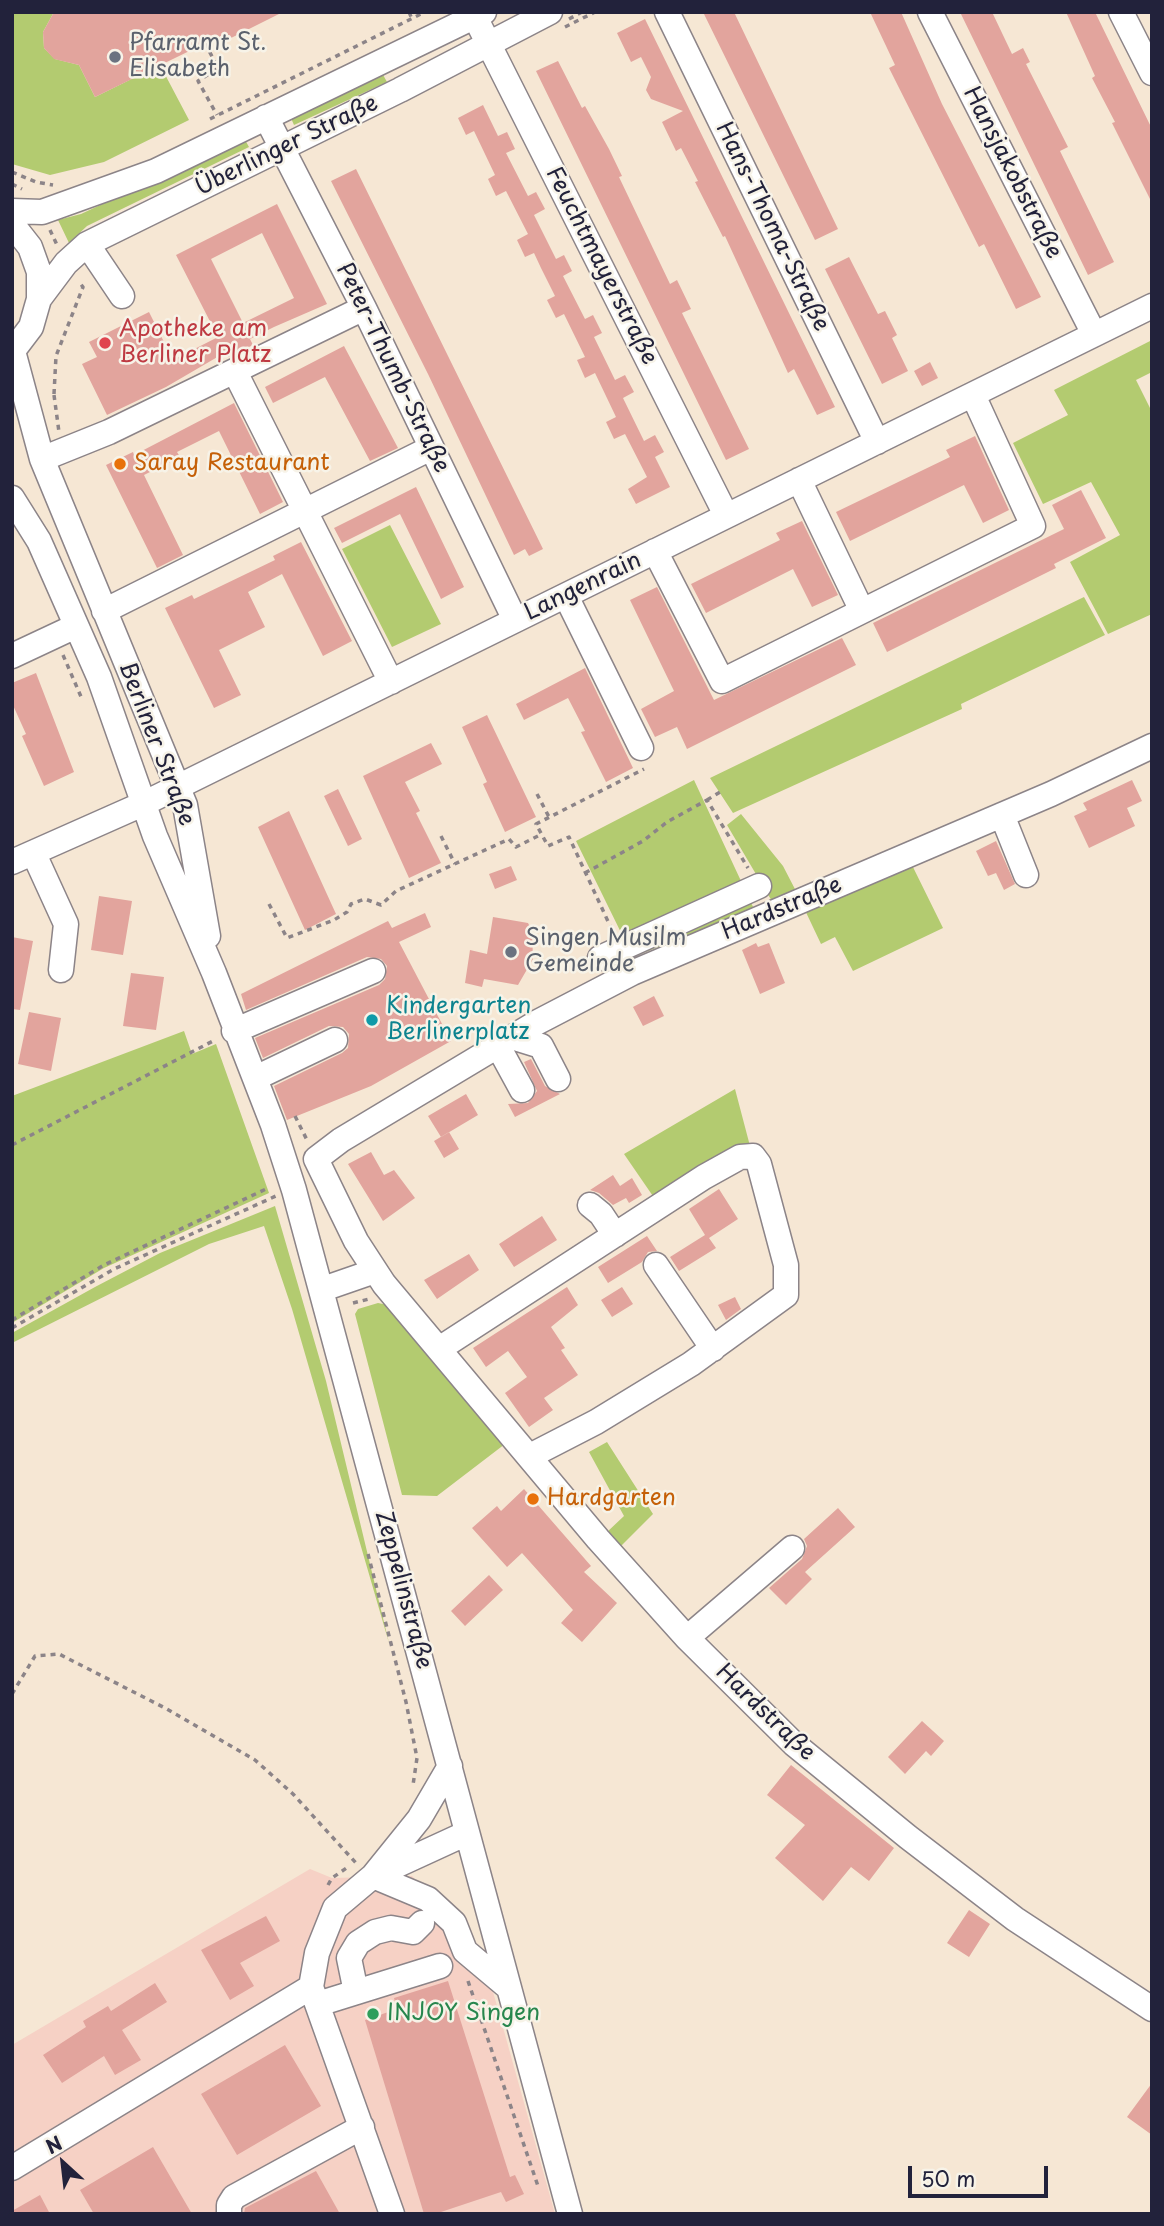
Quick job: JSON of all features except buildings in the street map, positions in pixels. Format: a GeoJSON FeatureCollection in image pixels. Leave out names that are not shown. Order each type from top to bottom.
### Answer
{"type":"FeatureCollection","features":[{"type":"Feature","properties":{"kind":"street","name":"Überlinger Straße"},"geometry":{"type":"LineString","coordinates":[[39,299],[66,263],[87,244],[550,12]]}},
{"type":"Feature","properties":{"kind":"street","name":"Hans-Thoma-Straße"},"geometry":{"type":"LineString","coordinates":[[667,12],[877,442]]}},
{"type":"Feature","properties":{"kind":"street","name":"Hansjakobstraße"},"geometry":{"type":"LineString","coordinates":[[930,12],[1094,334]]}},
{"type":"Feature","properties":{"kind":"street"},"geometry":{"type":"LineString","coordinates":[[1121,12],[1152,73]]}},
{"type":"Feature","properties":{"kind":"street","name":"Überlinger Straße"},"geometry":{"type":"LineString","coordinates":[[12,211],[41,212],[156,171],[479,14]]}},
{"type":"Feature","properties":{"kind":"street","name":"Feuchtmayerstraße"},"geometry":{"type":"LineString","coordinates":[[479,14],[489,44],[726,515]]}},
{"type":"Feature","properties":{"kind":"street","name":"Peter-Thumb-Straße"},"geometry":{"type":"LineString","coordinates":[[266,117],[364,308],[515,620]]}},
{"type":"Feature","properties":{"kind":"street"},"geometry":{"type":"LineString","coordinates":[[12,224],[30,247],[39,272],[39,299],[31,327],[13,352]]}},
{"type":"Feature","properties":{"kind":"street"},"geometry":{"type":"LineString","coordinates":[[87,244],[122,296]]}},
{"type":"Feature","properties":{"kind":"street","name":"Langenrain"},"geometry":{"type":"LineString","coordinates":[[23,858],[145,803],[1152,306]]}},
{"type":"Feature","properties":{"kind":"street"},"geometry":{"type":"LineString","coordinates":[[42,458],[110,432],[364,308]]}},
{"type":"Feature","properties":{"kind":"street","name":"Berliner Straße"},"geometry":{"type":"LineString","coordinates":[[13,352],[42,458],[178,786],[189,821],[214,973]]}},
{"type":"Feature","properties":{"kind":"street"},"geometry":{"type":"LineString","coordinates":[[235,373],[391,682]]}},
{"type":"Feature","properties":{"kind":"street"},"geometry":{"type":"LineString","coordinates":[[655,551],[722,681],[1032,526],[973,395]]}},
{"type":"Feature","properties":{"kind":"street"},"geometry":{"type":"LineString","coordinates":[[104,611],[432,448]]}},
{"type":"Feature","properties":{"kind":"street"},"geometry":{"type":"LineString","coordinates":[[799,480],[862,611]]}},
{"type":"Feature","properties":{"kind":"street","name":"Berliner Straße"},"geometry":{"type":"LineString","coordinates":[[12,498],[39,541],[66,631],[99,677],[145,803],[214,973]]}},
{"type":"Feature","properties":{"kind":"street"},"geometry":{"type":"LineString","coordinates":[[566,596],[641,748]]}},
{"type":"Feature","properties":{"kind":"street"},"geometry":{"type":"LineString","coordinates":[[12,656],[66,631]]}},
{"type":"Feature","properties":{"kind":"street","name":"Hardstraße"},"geometry":{"type":"LineString","coordinates":[[1152,746],[1002,815],[632,973],[505,1042],[341,1140],[316,1159],[356,1241],[375,1271],[687,1639],[794,1744],[908,1838],[1015,1919],[1152,2009]]}},
{"type":"Feature","properties":{"kind":"street"},"geometry":{"type":"LineString","coordinates":[[1002,815],[1026,875]]}},
{"type":"Feature","properties":{"kind":"street"},"geometry":{"type":"LineString","coordinates":[[23,858],[66,924],[61,970]]}},
{"type":"Feature","properties":{"kind":"street"},"geometry":{"type":"LineString","coordinates":[[610,953],[759,886]]}},
{"type":"Feature","properties":{"kind":"street"},"geometry":{"type":"LineString","coordinates":[[234,1031],[373,971]]}},
{"type":"Feature","properties":{"kind":"street","name":"Zeppelinstraße"},"geometry":{"type":"LineString","coordinates":[[214,973],[234,1031],[270,1118],[284,1197],[323,1289],[570,2214]]}},
{"type":"Feature","properties":{"kind":"street"},"geometry":{"type":"LineString","coordinates":[[266,1073],[335,1040]]}},
{"type":"Feature","properties":{"kind":"street"},"geometry":{"type":"LineString","coordinates":[[522,1090],[505,1042],[541,1046],[558,1079]]}},
{"type":"Feature","properties":{"kind":"street"},"geometry":{"type":"LineString","coordinates":[[439,1349],[704,1177],[740,1157],[753,1156],[759,1164],[786,1265],[786,1295],[713,1349],[596,1422],[530,1456]]}},
{"type":"Feature","properties":{"kind":"street"},"geometry":{"type":"LineString","coordinates":[[590,1205],[601,1214],[615,1235]]}},
{"type":"Feature","properties":{"kind":"street"},"geometry":{"type":"LineString","coordinates":[[656,1265],[713,1349]]}},
{"type":"Feature","properties":{"kind":"street"},"geometry":{"type":"LineString","coordinates":[[323,1289],[375,1271]]}},
{"type":"Feature","properties":{"kind":"street"},"geometry":{"type":"LineString","coordinates":[[687,1639],[792,1548]]}},
{"type":"Feature","properties":{"kind":"street"},"geometry":{"type":"LineString","coordinates":[[392,2214],[315,1996],[317,1953],[335,1908],[373,1876],[419,1819],[450,1766]]}},
{"type":"Feature","properties":{"kind":"street"},"geometry":{"type":"LineString","coordinates":[[373,1876],[467,1833]]}},
{"type":"Feature","properties":{"kind":"street"},"geometry":{"type":"LineString","coordinates":[[373,1876],[428,1899],[454,1923],[465,1951],[509,1988]]}},
{"type":"Feature","properties":{"kind":"street"},"geometry":{"type":"LineString","coordinates":[[356,1992],[349,1958],[358,1942],[375,1932],[391,1928],[413,1932],[422,1923]]}},
{"type":"Feature","properties":{"kind":"street"},"geometry":{"type":"LineString","coordinates":[[12,2168],[315,1996],[356,1992],[440,1966]]}},
{"type":"Feature","properties":{"kind":"street"},"geometry":{"type":"LineString","coordinates":[[229,2214],[229,2205],[234,2197],[362,2127]]}},
{"type":"Feature","properties":{"kind":"path"},"geometry":{"type":"LineString","coordinates":[[409,12],[412,19]]}},
{"type":"Feature","properties":{"kind":"path"},"geometry":{"type":"LineString","coordinates":[[206,121],[425,12]]}},
{"type":"Feature","properties":{"kind":"path"},"geometry":{"type":"LineString","coordinates":[[205,43],[218,68],[198,81],[217,115]]}},
{"type":"Feature","properties":{"kind":"path"},"geometry":{"type":"LineString","coordinates":[[12,172],[36,183],[63,186]]}},
{"type":"Feature","properties":{"kind":"path"},"geometry":{"type":"LineString","coordinates":[[66,631],[86,708]]}},
{"type":"Feature","properties":{"kind":"path"},"geometry":{"type":"LineString","coordinates":[[610,953],[585,873],[569,837],[548,846],[536,824],[651,766],[641,748]]}},
{"type":"Feature","properties":{"kind":"path"},"geometry":{"type":"LineString","coordinates":[[585,873],[643,841],[667,822],[720,792]]}},
{"type":"Feature","properties":{"kind":"path"},"geometry":{"type":"LineString","coordinates":[[537,793],[549,817]]}},
{"type":"Feature","properties":{"kind":"path"},"geometry":{"type":"LineString","coordinates":[[707,800],[759,886]]}},
{"type":"Feature","properties":{"kind":"path"},"geometry":{"type":"LineString","coordinates":[[269,904],[287,938],[334,920],[347,912],[351,904],[365,899],[381,905],[396,891],[509,839],[516,847],[540,835]]}},
{"type":"Feature","properties":{"kind":"path"},"geometry":{"type":"LineString","coordinates":[[441,836],[455,864]]}},
{"type":"Feature","properties":{"kind":"path"},"geometry":{"type":"LineString","coordinates":[[12,1145],[194,1050]]}},
{"type":"Feature","properties":{"kind":"path"},"geometry":{"type":"LineString","coordinates":[[12,1321],[104,1265],[266,1189]]}},
{"type":"Feature","properties":{"kind":"path"},"geometry":{"type":"LineString","coordinates":[[12,1328],[114,1269],[284,1197]]}},
{"type":"Feature","properties":{"kind":"path"},"geometry":{"type":"LineString","coordinates":[[367,1552],[406,1702],[417,1758],[412,1798]]}},
{"type":"Feature","properties":{"kind":"path"},"geometry":{"type":"LineString","coordinates":[[12,1694],[35,1656],[60,1654],[167,1709],[255,1760],[373,1876]]}},
{"type":"Feature","properties":{"kind":"path"},"geometry":{"type":"LineString","coordinates":[[465,1973],[540,2191]]}},
{"type":"Feature","properties":{"kind":"shaded area"},"geometry":{"type":"Polygon","coordinates":[[[310,1869],[332,1878],[412,1876],[453,1919],[492,1988],[555,2214],[12,2214],[12,2045],[310,1869]]]}},
{"type":"Feature","properties":{"kind":"green space"},"geometry":{"type":"Polygon","coordinates":[[[12,12],[54,12],[43,32],[44,48],[55,59],[79,65],[95,97],[160,65],[189,120],[104,162],[50,175],[12,164],[12,12]]]}},
{"type":"Feature","properties":{"kind":"green space"},"geometry":{"type":"Polygon","coordinates":[[[382,73],[387,82],[294,125],[290,116],[382,73]]]}},
{"type":"Feature","properties":{"kind":"green space"},"geometry":{"type":"Polygon","coordinates":[[[244,138],[249,147],[87,226],[69,243],[58,220],[81,214],[244,138]]]}},
{"type":"Feature","properties":{"kind":"green space"},"geometry":{"type":"Polygon","coordinates":[[[1152,340],[1152,372],[1136,380],[1152,412],[1152,614],[1108,634],[1070,562],[1120,535],[1091,482],[1043,504],[1013,443],[1068,415],[1054,390],[1152,340]]]}},
{"type":"Feature","properties":{"kind":"green space"},"geometry":{"type":"Polygon","coordinates":[[[390,525],[441,624],[392,647],[342,549],[390,525]]]}},
{"type":"Feature","properties":{"kind":"green space"},"geometry":{"type":"Polygon","coordinates":[[[1084,597],[1105,635],[961,704],[962,709],[733,813],[710,778],[1084,597]]]}},
{"type":"Feature","properties":{"kind":"green space"},"geometry":{"type":"Polygon","coordinates":[[[694,780],[754,909],[633,957],[576,841],[694,780]]]}},
{"type":"Feature","properties":{"kind":"green space"},"geometry":{"type":"Polygon","coordinates":[[[741,814],[783,866],[797,893],[773,903],[727,825],[741,814]]]}},
{"type":"Feature","properties":{"kind":"green space"},"geometry":{"type":"Polygon","coordinates":[[[909,859],[943,928],[853,971],[835,937],[821,944],[803,906],[909,859]]]}},
{"type":"Feature","properties":{"kind":"green space"},"geometry":{"type":"Polygon","coordinates":[[[184,1031],[192,1054],[216,1044],[269,1193],[104,1268],[12,1323],[12,1096],[184,1031]]]}},
{"type":"Feature","properties":{"kind":"green space"},"geometry":{"type":"Polygon","coordinates":[[[735,1089],[750,1146],[657,1202],[624,1154],[735,1089]]]}},
{"type":"Feature","properties":{"kind":"green space"},"geometry":{"type":"Polygon","coordinates":[[[275,1206],[326,1381],[389,1643],[292,1309],[264,1226],[209,1244],[12,1343],[12,1333],[160,1253],[275,1206]]]}},
{"type":"Feature","properties":{"kind":"green space"},"geometry":{"type":"Polygon","coordinates":[[[378,1303],[388,1305],[505,1444],[437,1496],[402,1495],[355,1314],[358,1309],[378,1303]]]}},
{"type":"Feature","properties":{"kind":"green space"},"geometry":{"type":"Polygon","coordinates":[[[607,1442],[653,1514],[619,1548],[606,1533],[624,1516],[589,1452],[607,1442]]]}},
{"type":"Feature","properties":{"kind":"place","name":"Pfarramt St. Elisabeth"},"geometry":{"type":"Point","coordinates":[115,57]}},
{"type":"Feature","properties":{"kind":"place","name":"Apotheke am Berliner Platz"},"geometry":{"type":"Point","coordinates":[105,343]}},
{"type":"Feature","properties":{"kind":"place","name":"Saray Restaurant"},"geometry":{"type":"Point","coordinates":[120,464]}},
{"type":"Feature","properties":{"kind":"place","name":"Singen Musilm Gemeinde"},"geometry":{"type":"Point","coordinates":[511,952]}},
{"type":"Feature","properties":{"kind":"place","name":"Kindergarten Berlinerplatz"},"geometry":{"type":"Point","coordinates":[372,1020]}},
{"type":"Feature","properties":{"kind":"place","name":"Hardgarten"},"geometry":{"type":"Point","coordinates":[533,1499]}},
{"type":"Feature","properties":{"kind":"place","name":"INJOY Singen"},"geometry":{"type":"Point","coordinates":[373,2014]}}]}
